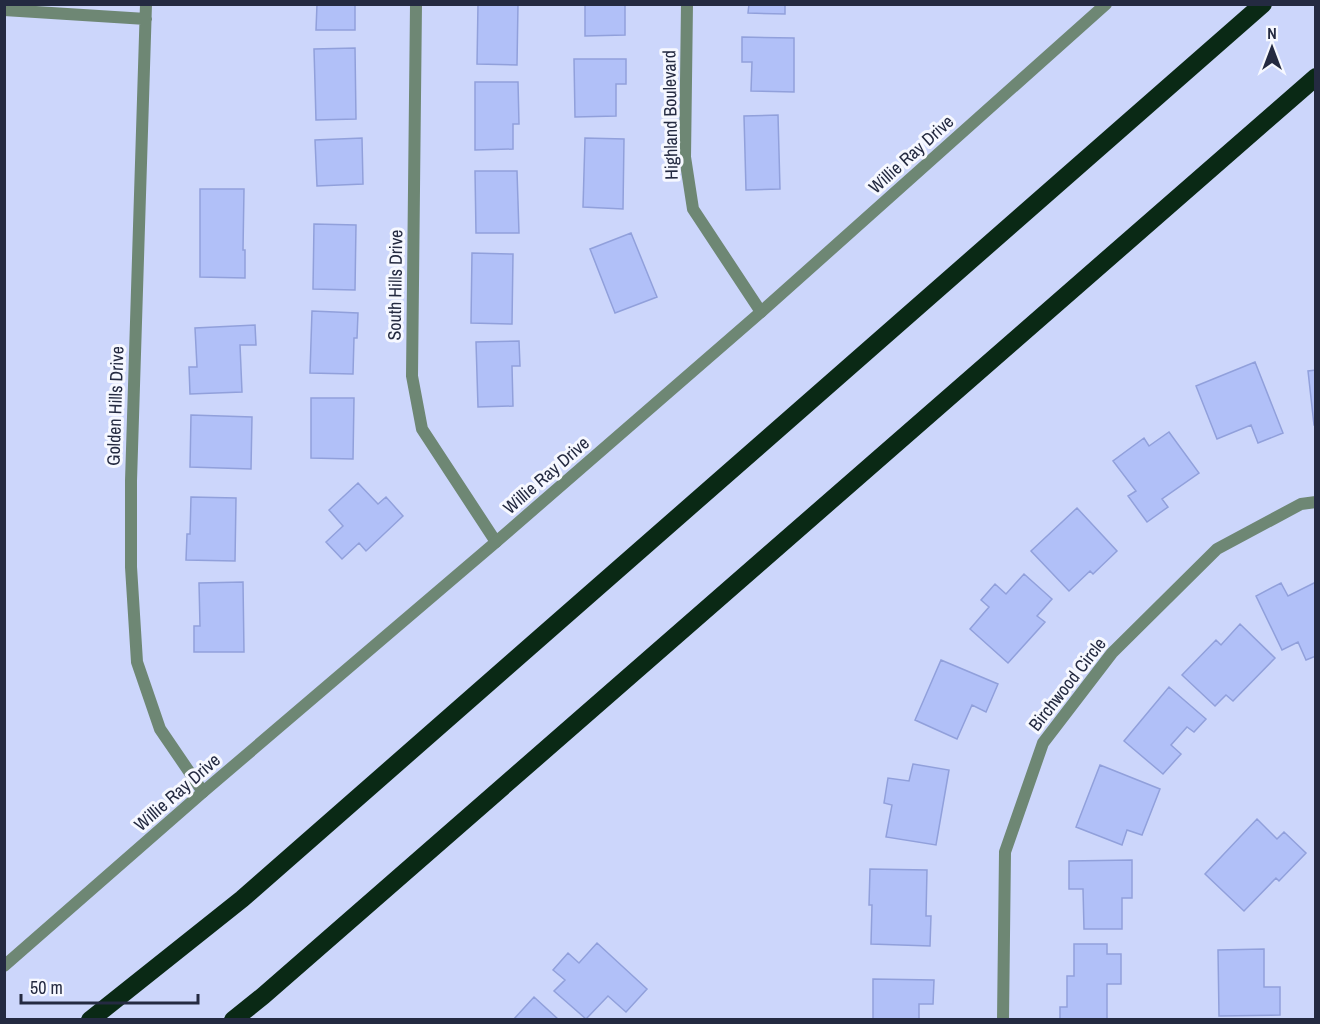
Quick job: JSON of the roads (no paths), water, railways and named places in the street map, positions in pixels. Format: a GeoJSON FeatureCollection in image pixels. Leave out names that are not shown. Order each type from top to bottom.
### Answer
{"type":"FeatureCollection","features":[{"type":"Feature","properties":{"kind":"highway"},"geometry":{"type":"LineString","coordinates":[[90,1020],[242,899],[1263,4]]}},
{"type":"Feature","properties":{"kind":"highway"},"geometry":{"type":"LineString","coordinates":[[233,1020],[1316,77]]}},
{"type":"Feature","properties":{"kind":"street","name":"Golden Hills Drive"},"geometry":{"type":"LineString","coordinates":[[146,4],[131,481],[131,567],[137,662],[160,729],[203,792]]}},
{"type":"Feature","properties":{"kind":"street","name":"South Hills Drive"},"geometry":{"type":"LineString","coordinates":[[416,4],[412,376],[422,429],[496,542]]}},
{"type":"Feature","properties":{"kind":"street","name":"Highland Boulevard"},"geometry":{"type":"LineString","coordinates":[[687,4],[685,157],[693,209],[761,312]]}},
{"type":"Feature","properties":{"kind":"street","name":"Willie Ray Drive"},"geometry":{"type":"LineString","coordinates":[[4,966],[761,312],[1106,4]]}},
{"type":"Feature","properties":{"kind":"street"},"geometry":{"type":"LineString","coordinates":[[4,10],[146,19]]}},
{"type":"Feature","properties":{"kind":"street","name":"Birchwood Circle"},"geometry":{"type":"LineString","coordinates":[[1003,1020],[1005,852],[1043,743],[1112,653],[1217,549],[1301,504],[1316,502]]}}]}
